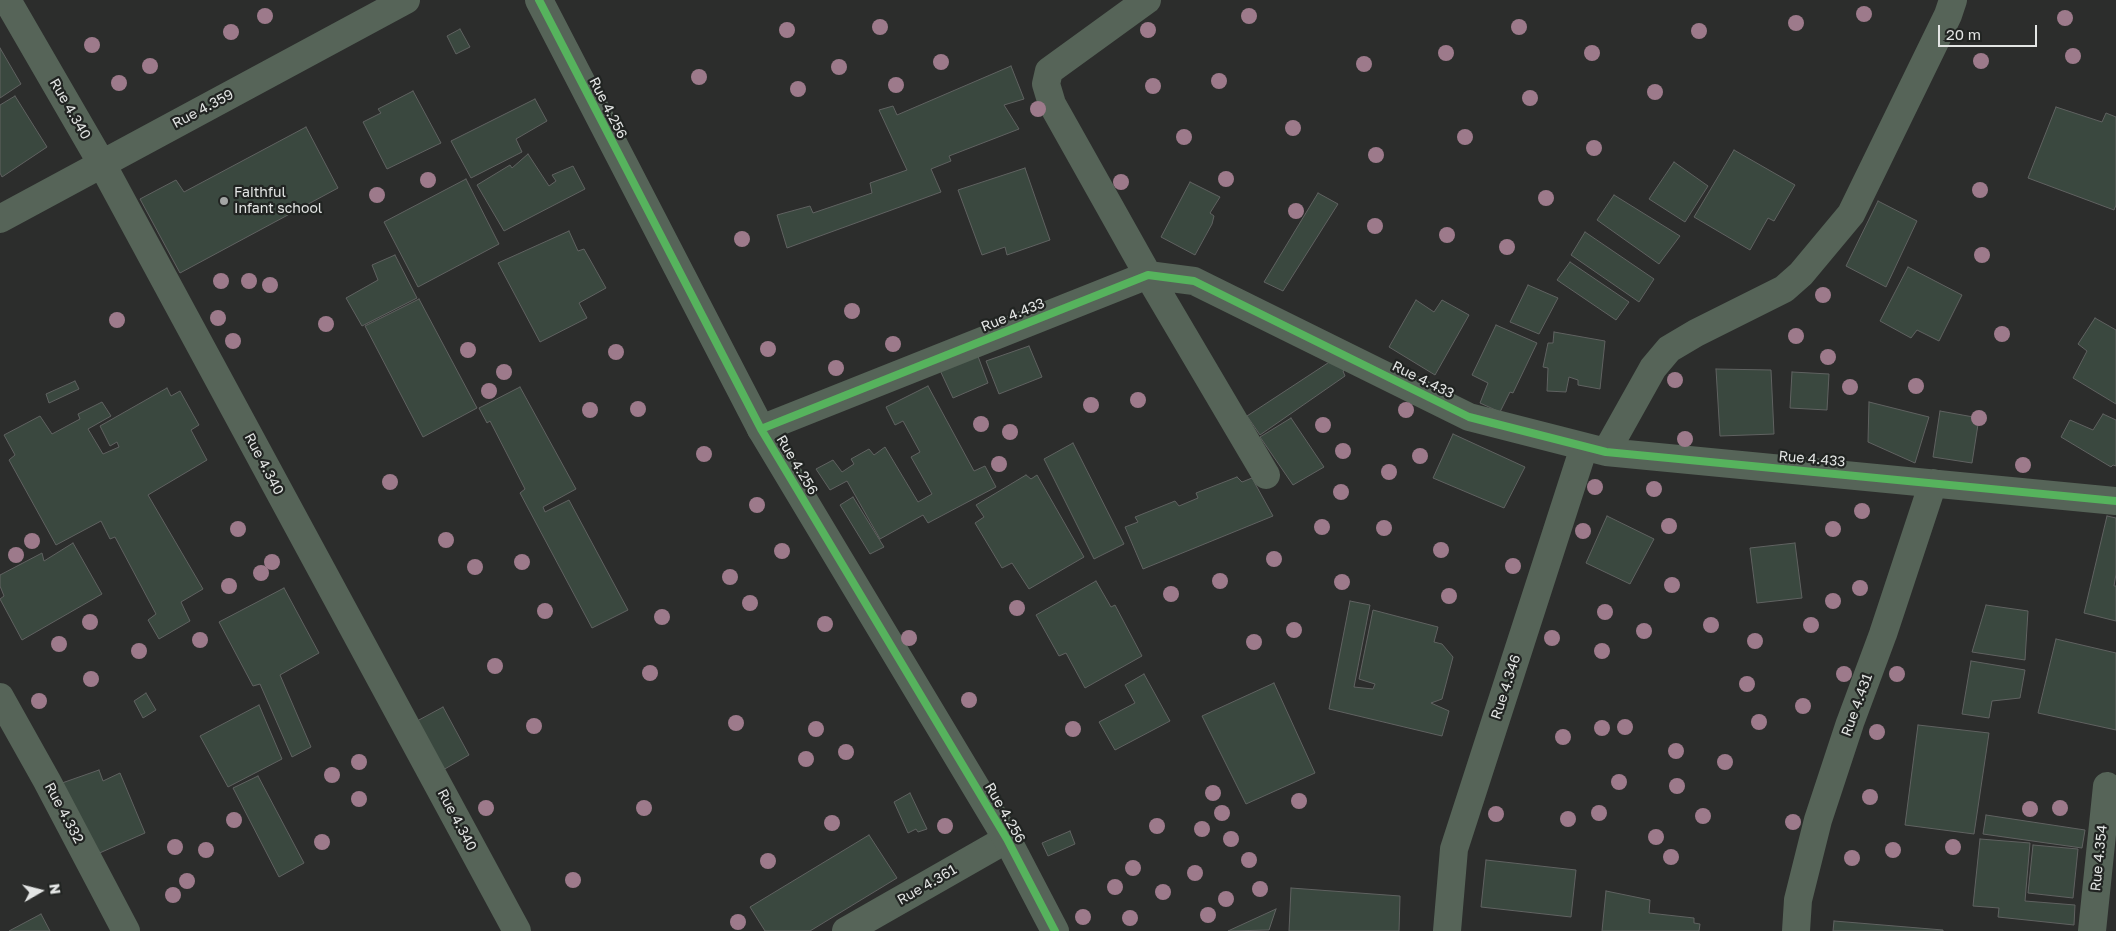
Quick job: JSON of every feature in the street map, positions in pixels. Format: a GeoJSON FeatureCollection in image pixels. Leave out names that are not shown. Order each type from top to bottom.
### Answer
{"type":"FeatureCollection","features":[{"type":"Feature","properties":{"kind":"street","name":"Rue 4.340"},"geometry":{"type":"LineString","coordinates":[[7,0],[102,164],[517,931]]}},
{"type":"Feature","properties":{"kind":"street","name":"Rue 4.359"},"geometry":{"type":"LineString","coordinates":[[0,218],[406,0]]}},
{"type":"Feature","properties":{"kind":"street","name":"Rue 4.256"},"geometry":{"type":"LineString","coordinates":[[539,0],[761,429],[1007,839],[1055,931]]}},
{"type":"Feature","properties":{"kind":"street"},"geometry":{"type":"LineString","coordinates":[[1147,0],[1049,71],[1046,84],[1052,104],[1148,275],[1266,476]]}},
{"type":"Feature","properties":{"kind":"street","name":"Rue 4.346"},"geometry":{"type":"LineString","coordinates":[[1447,931],[1454,849],[1595,450],[1653,368],[1669,349],[1696,333],[1784,289],[1801,274],[1851,214],[1948,15],[1953,0]]}},
{"type":"Feature","properties":{"kind":"street","name":"Rue 4.433"},"geometry":{"type":"LineString","coordinates":[[761,429],[1148,275],[1194,280],[1469,417],[1595,450],[2116,501]]}},
{"type":"Feature","properties":{"kind":"street","name":"Rue 4.431"},"geometry":{"type":"LineString","coordinates":[[1796,931],[1798,900],[1818,820],[1933,483]]}},
{"type":"Feature","properties":{"kind":"street","name":"Rue 4.332"},"geometry":{"type":"LineString","coordinates":[[0,697],[48,781],[126,931]]}},
{"type":"Feature","properties":{"kind":"street","name":"Rue 4.354"},"geometry":{"type":"LineString","coordinates":[[2092,931],[2107,786]]}},
{"type":"Feature","properties":{"kind":"street","name":"Rue 4.361"},"geometry":{"type":"LineString","coordinates":[[846,931],[1007,839]]}},
{"type":"Feature","properties":{"kind":"building"},"geometry":{"type":"Polygon","coordinates":[[[460,29],[470,47],[456,54],[447,36],[460,29]]]}},
{"type":"Feature","properties":{"kind":"building"},"geometry":{"type":"Polygon","coordinates":[[[0,48],[21,84],[0,98],[0,48]]]}},
{"type":"Feature","properties":{"kind":"building"},"geometry":{"type":"Polygon","coordinates":[[[1011,66],[1024,99],[1004,105],[1019,129],[949,156],[951,161],[931,169],[941,192],[787,248],[777,215],[810,206],[813,213],[872,193],[870,183],[907,170],[879,110],[893,106],[897,115],[1011,66]]]}},
{"type":"Feature","properties":{"kind":"building"},"geometry":{"type":"Polygon","coordinates":[[[413,91],[441,143],[387,169],[363,122],[381,113],[378,109],[413,91]]]}},
{"type":"Feature","properties":{"kind":"building"},"geometry":{"type":"Polygon","coordinates":[[[15,96],[47,147],[2,177],[0,173],[0,105],[15,96]]]}},
{"type":"Feature","properties":{"kind":"building"},"geometry":{"type":"Polygon","coordinates":[[[535,99],[547,121],[516,139],[522,152],[471,178],[451,141],[535,99]]]}},
{"type":"Feature","properties":{"kind":"building"},"geometry":{"type":"Polygon","coordinates":[[[2056,107],[2102,122],[2106,113],[2116,117],[2116,205],[2114,210],[2028,178],[2056,107]]]}},
{"type":"Feature","properties":{"kind":"building"},"geometry":{"type":"Polygon","coordinates":[[[306,127],[338,188],[180,273],[140,199],[176,180],[184,192],[306,127]]]}},
{"type":"Feature","properties":{"kind":"building"},"geometry":{"type":"Polygon","coordinates":[[[1734,150],[1795,185],[1774,221],[1768,218],[1750,250],[1694,217],[1734,150]]]}},
{"type":"Feature","properties":{"kind":"building"},"geometry":{"type":"Polygon","coordinates":[[[528,154],[549,186],[556,181],[552,175],[573,166],[585,189],[504,231],[477,185],[510,165],[512,168],[528,154]]]}},
{"type":"Feature","properties":{"kind":"building"},"geometry":{"type":"Polygon","coordinates":[[[1674,162],[1708,186],[1685,222],[1649,199],[1674,162]]]}},
{"type":"Feature","properties":{"kind":"building"},"geometry":{"type":"Polygon","coordinates":[[[1025,168],[1050,240],[1007,255],[1005,247],[982,255],[958,190],[1025,168]]]}},
{"type":"Feature","properties":{"kind":"building"},"geometry":{"type":"Polygon","coordinates":[[[466,179],[499,244],[418,287],[384,222],[466,179]]]}},
{"type":"Feature","properties":{"kind":"building"},"geometry":{"type":"Polygon","coordinates":[[[1190,182],[1220,197],[1210,213],[1214,216],[1212,224],[1195,255],[1161,237],[1190,182]]]}},
{"type":"Feature","properties":{"kind":"building"},"geometry":{"type":"Polygon","coordinates":[[[1318,193],[1338,204],[1283,291],[1264,282],[1318,193]]]}},
{"type":"Feature","properties":{"kind":"building"},"geometry":{"type":"Polygon","coordinates":[[[1614,195],[1680,236],[1659,264],[1597,220],[1614,195]]]}},
{"type":"Feature","properties":{"kind":"building"},"geometry":{"type":"Polygon","coordinates":[[[1878,201],[1917,221],[1886,287],[1846,266],[1878,201]]]}},
{"type":"Feature","properties":{"kind":"building"},"geometry":{"type":"Polygon","coordinates":[[[569,231],[578,251],[584,249],[606,288],[579,303],[587,318],[540,342],[498,263],[569,231]]]}},
{"type":"Feature","properties":{"kind":"building"},"geometry":{"type":"Polygon","coordinates":[[[1585,232],[1654,279],[1639,302],[1571,255],[1585,232]]]}},
{"type":"Feature","properties":{"kind":"building"},"geometry":{"type":"Polygon","coordinates":[[[395,255],[417,298],[362,326],[346,298],[378,280],[372,265],[395,255]]]}},
{"type":"Feature","properties":{"kind":"building"},"geometry":{"type":"Polygon","coordinates":[[[1570,262],[1629,302],[1616,320],[1557,280],[1570,262]]]}},
{"type":"Feature","properties":{"kind":"building"},"geometry":{"type":"Polygon","coordinates":[[[1908,267],[1962,295],[1939,341],[1917,330],[1911,338],[1880,321],[1908,267]]]}},
{"type":"Feature","properties":{"kind":"building"},"geometry":{"type":"Polygon","coordinates":[[[1528,285],[1558,298],[1539,334],[1510,322],[1528,285]]]}},
{"type":"Feature","properties":{"kind":"building"},"geometry":{"type":"Polygon","coordinates":[[[419,299],[477,408],[423,437],[365,326],[419,299]]]}},
{"type":"Feature","properties":{"kind":"building"},"geometry":{"type":"Polygon","coordinates":[[[1416,300],[1434,312],[1442,300],[1469,315],[1435,375],[1389,347],[1416,300]]]}},
{"type":"Feature","properties":{"kind":"building"},"geometry":{"type":"Polygon","coordinates":[[[2095,318],[2116,330],[2116,404],[2073,378],[2087,351],[2078,344],[2095,318]]]}},
{"type":"Feature","properties":{"kind":"building"},"geometry":{"type":"Polygon","coordinates":[[[1496,325],[1537,343],[1513,393],[1510,392],[1500,412],[1480,403],[1488,383],[1472,375],[1496,325]]]}},
{"type":"Feature","properties":{"kind":"building"},"geometry":{"type":"Polygon","coordinates":[[[1554,332],[1605,341],[1600,389],[1578,385],[1578,380],[1569,377],[1566,392],[1547,391],[1548,368],[1543,367],[1548,343],[1553,343],[1554,332]]]}},
{"type":"Feature","properties":{"kind":"building"},"geometry":{"type":"Polygon","coordinates":[[[1029,346],[1042,377],[999,394],[986,361],[1029,346]]]}},
{"type":"Feature","properties":{"kind":"building"},"geometry":{"type":"Polygon","coordinates":[[[976,351],[988,383],[953,398],[938,366],[976,351]]]}},
{"type":"Feature","properties":{"kind":"building"},"geometry":{"type":"Polygon","coordinates":[[[1337,357],[1347,368],[1343,371],[1345,376],[1260,435],[1247,416],[1337,357]]]}},
{"type":"Feature","properties":{"kind":"building"},"geometry":{"type":"Polygon","coordinates":[[[1716,369],[1771,370],[1774,434],[1720,436],[1716,369]]]}},
{"type":"Feature","properties":{"kind":"building"},"geometry":{"type":"Polygon","coordinates":[[[1792,372],[1829,374],[1827,410],[1790,408],[1792,372]]]}},
{"type":"Feature","properties":{"kind":"building"},"geometry":{"type":"Polygon","coordinates":[[[75,381],[79,389],[49,403],[46,394],[75,381]]]}},
{"type":"Feature","properties":{"kind":"building"},"geometry":{"type":"Polygon","coordinates":[[[928,386],[974,471],[985,466],[996,487],[928,523],[923,515],[880,539],[847,481],[830,490],[816,469],[833,460],[842,472],[854,464],[851,459],[869,449],[874,455],[885,447],[918,502],[932,494],[911,457],[920,452],[903,421],[895,425],[886,407],[928,386]]]}},
{"type":"Feature","properties":{"kind":"building"},"geometry":{"type":"Polygon","coordinates":[[[520,387],[576,489],[543,507],[545,512],[569,500],[628,610],[592,628],[520,493],[525,489],[490,421],[487,423],[479,408],[520,387]]]}},
{"type":"Feature","properties":{"kind":"building"},"geometry":{"type":"Polygon","coordinates":[[[167,388],[171,396],[180,391],[199,425],[191,430],[207,460],[148,495],[203,589],[181,602],[190,621],[159,639],[148,620],[156,614],[115,537],[110,539],[101,521],[56,545],[9,460],[15,455],[4,435],[40,416],[52,434],[80,419],[78,414],[102,402],[111,416],[88,429],[103,454],[119,447],[117,442],[110,446],[100,426],[167,388]]]}},
{"type":"Feature","properties":{"kind":"building"},"geometry":{"type":"Polygon","coordinates":[[[1869,402],[1929,417],[1915,463],[1868,442],[1869,402]]]}},
{"type":"Feature","properties":{"kind":"building"},"geometry":{"type":"Polygon","coordinates":[[[1940,411],[1979,418],[1972,463],[1933,457],[1940,411]]]}},
{"type":"Feature","properties":{"kind":"building"},"geometry":{"type":"Polygon","coordinates":[[[2103,414],[2116,420],[2116,466],[2113,465],[2111,467],[2061,437],[2070,420],[2093,430],[2103,414]]]}},
{"type":"Feature","properties":{"kind":"building"},"geometry":{"type":"Polygon","coordinates":[[[1291,418],[1324,467],[1293,485],[1260,437],[1291,418]]]}},
{"type":"Feature","properties":{"kind":"building"},"geometry":{"type":"Polygon","coordinates":[[[1453,434],[1525,467],[1504,508],[1433,478],[1453,434]]]}},
{"type":"Feature","properties":{"kind":"building"},"geometry":{"type":"Polygon","coordinates":[[[1073,443],[1124,544],[1094,559],[1044,459],[1073,443]]]}},
{"type":"Feature","properties":{"kind":"building"},"geometry":{"type":"Polygon","coordinates":[[[1026,475],[1031,479],[1037,475],[1084,557],[1029,589],[1012,563],[1002,568],[975,523],[984,517],[976,505],[1026,475]]]}},
{"type":"Feature","properties":{"kind":"building"},"geometry":{"type":"Polygon","coordinates":[[[1237,477],[1242,482],[1252,478],[1273,516],[1143,569],[1125,527],[1138,522],[1135,517],[1175,501],[1179,506],[1198,498],[1196,493],[1237,477]]]}},
{"type":"Feature","properties":{"kind":"building"},"geometry":{"type":"Polygon","coordinates":[[[853,497],[884,547],[870,554],[840,505],[853,497]]]}},
{"type":"Feature","properties":{"kind":"building"},"geometry":{"type":"Polygon","coordinates":[[[1607,516],[1654,539],[1630,584],[1586,563],[1607,516]]]}},
{"type":"Feature","properties":{"kind":"building"},"geometry":{"type":"Polygon","coordinates":[[[2107,516],[2116,518],[2116,574],[2114,586],[2116,586],[2116,621],[2084,613],[2107,516]]]}},
{"type":"Feature","properties":{"kind":"building"},"geometry":{"type":"Polygon","coordinates":[[[73,543],[102,594],[22,640],[0,599],[4,596],[0,586],[0,575],[42,553],[44,561],[73,543]]]}},
{"type":"Feature","properties":{"kind":"building"},"geometry":{"type":"Polygon","coordinates":[[[1795,543],[1802,598],[1757,603],[1750,548],[1795,543]]]}},
{"type":"Feature","properties":{"kind":"building"},"geometry":{"type":"Polygon","coordinates":[[[1096,581],[1111,607],[1115,605],[1142,656],[1085,688],[1066,653],[1059,656],[1036,615],[1096,581]]]}},
{"type":"Feature","properties":{"kind":"building"},"geometry":{"type":"Polygon","coordinates":[[[284,588],[319,653],[280,675],[311,747],[292,757],[260,684],[253,686],[219,622],[284,588]]]}},
{"type":"Feature","properties":{"kind":"building"},"geometry":{"type":"Polygon","coordinates":[[[1350,601],[1370,605],[1354,687],[1373,689],[1375,684],[1359,679],[1373,610],[1438,627],[1434,642],[1442,644],[1453,657],[1442,699],[1431,703],[1449,711],[1442,736],[1329,709],[1350,601]]]}},
{"type":"Feature","properties":{"kind":"building"},"geometry":{"type":"Polygon","coordinates":[[[1986,605],[2028,611],[2025,660],[1972,652],[1986,605]]]}},
{"type":"Feature","properties":{"kind":"building"},"geometry":{"type":"Polygon","coordinates":[[[2056,639],[2116,653],[2116,730],[2038,713],[2056,639]]]}},
{"type":"Feature","properties":{"kind":"building"},"geometry":{"type":"Polygon","coordinates":[[[1971,661],[2025,670],[2020,698],[1992,701],[1989,718],[1962,714],[1971,661]]]}},
{"type":"Feature","properties":{"kind":"building"},"geometry":{"type":"Polygon","coordinates":[[[1144,674],[1170,721],[1115,750],[1099,722],[1135,703],[1125,685],[1144,674]]]}},
{"type":"Feature","properties":{"kind":"building"},"geometry":{"type":"Polygon","coordinates":[[[1274,683],[1315,773],[1246,804],[1202,716],[1274,683]]]}},
{"type":"Feature","properties":{"kind":"building"},"geometry":{"type":"Polygon","coordinates":[[[146,693],[156,710],[143,718],[134,701],[146,693]]]}},
{"type":"Feature","properties":{"kind":"building"},"geometry":{"type":"Polygon","coordinates":[[[259,705],[282,759],[228,787],[200,736],[259,705]]]}},
{"type":"Feature","properties":{"kind":"building"},"geometry":{"type":"Polygon","coordinates":[[[443,707],[469,755],[443,770],[417,721],[443,707]]]}},
{"type":"Feature","properties":{"kind":"building"},"geometry":{"type":"Polygon","coordinates":[[[1918,725],[1989,733],[1974,834],[1905,825],[1918,725]]]}},
{"type":"Feature","properties":{"kind":"building"},"geometry":{"type":"Polygon","coordinates":[[[99,770],[103,781],[120,773],[145,833],[95,855],[62,783],[99,770]]]}},
{"type":"Feature","properties":{"kind":"building"},"geometry":{"type":"Polygon","coordinates":[[[258,776],[304,863],[279,877],[233,788],[258,776]]]}},
{"type":"Feature","properties":{"kind":"building"},"geometry":{"type":"Polygon","coordinates":[[[910,793],[927,829],[918,832],[916,829],[908,833],[894,802],[910,793]]]}},
{"type":"Feature","properties":{"kind":"building"},"geometry":{"type":"Polygon","coordinates":[[[1986,815],[2085,830],[2082,848],[1983,834],[1986,815]]]}},
{"type":"Feature","properties":{"kind":"building"},"geometry":{"type":"Polygon","coordinates":[[[1070,831],[1075,844],[1048,856],[1042,843],[1070,831]]]}},
{"type":"Feature","properties":{"kind":"building"},"geometry":{"type":"Polygon","coordinates":[[[869,835],[897,878],[810,931],[765,931],[750,907],[869,835]]]}},
{"type":"Feature","properties":{"kind":"building"},"geometry":{"type":"Polygon","coordinates":[[[1980,839],[2030,843],[2025,901],[2075,905],[2074,925],[1998,917],[1999,908],[1973,906],[1980,839]]]}},
{"type":"Feature","properties":{"kind":"building"},"geometry":{"type":"Polygon","coordinates":[[[2033,845],[2078,849],[2073,898],[2028,893],[2033,845]]]}},
{"type":"Feature","properties":{"kind":"building"},"geometry":{"type":"Polygon","coordinates":[[[1486,860],[1576,870],[1571,917],[1481,907],[1486,860]]]}},
{"type":"Feature","properties":{"kind":"building"},"geometry":{"type":"Polygon","coordinates":[[[1291,888],[1400,896],[1399,931],[1289,931],[1291,888]]]}},
{"type":"Feature","properties":{"kind":"building"},"geometry":{"type":"Polygon","coordinates":[[[1606,891],[1650,900],[1649,913],[1694,918],[1694,923],[1700,924],[1699,931],[1602,931],[1606,891]]]}},
{"type":"Feature","properties":{"kind":"building"},"geometry":{"type":"Polygon","coordinates":[[[1276,909],[1269,930],[1228,931],[1276,909]]]}},
{"type":"Feature","properties":{"kind":"building"},"geometry":{"type":"Polygon","coordinates":[[[41,914],[50,931],[9,931],[41,914]]]}},
{"type":"Feature","properties":{"kind":"building"},"geometry":{"type":"Polygon","coordinates":[[[1834,921],[1943,930],[1943,931],[1833,931],[1834,921]]]}},
{"type":"Feature","properties":{"kind":"cycle path"},"geometry":{"type":"LineString","coordinates":[[539,0],[761,429],[1007,839],[1055,931]]}},
{"type":"Feature","properties":{"kind":"cycle path"},"geometry":{"type":"LineString","coordinates":[[761,429],[1148,275],[1194,281],[1469,417],[1606,452],[2116,501]]}},
{"type":"Feature","properties":{"kind":"place","name":"Faithful Infant school"},"geometry":{"type":"Point","coordinates":[224,201]}}]}
